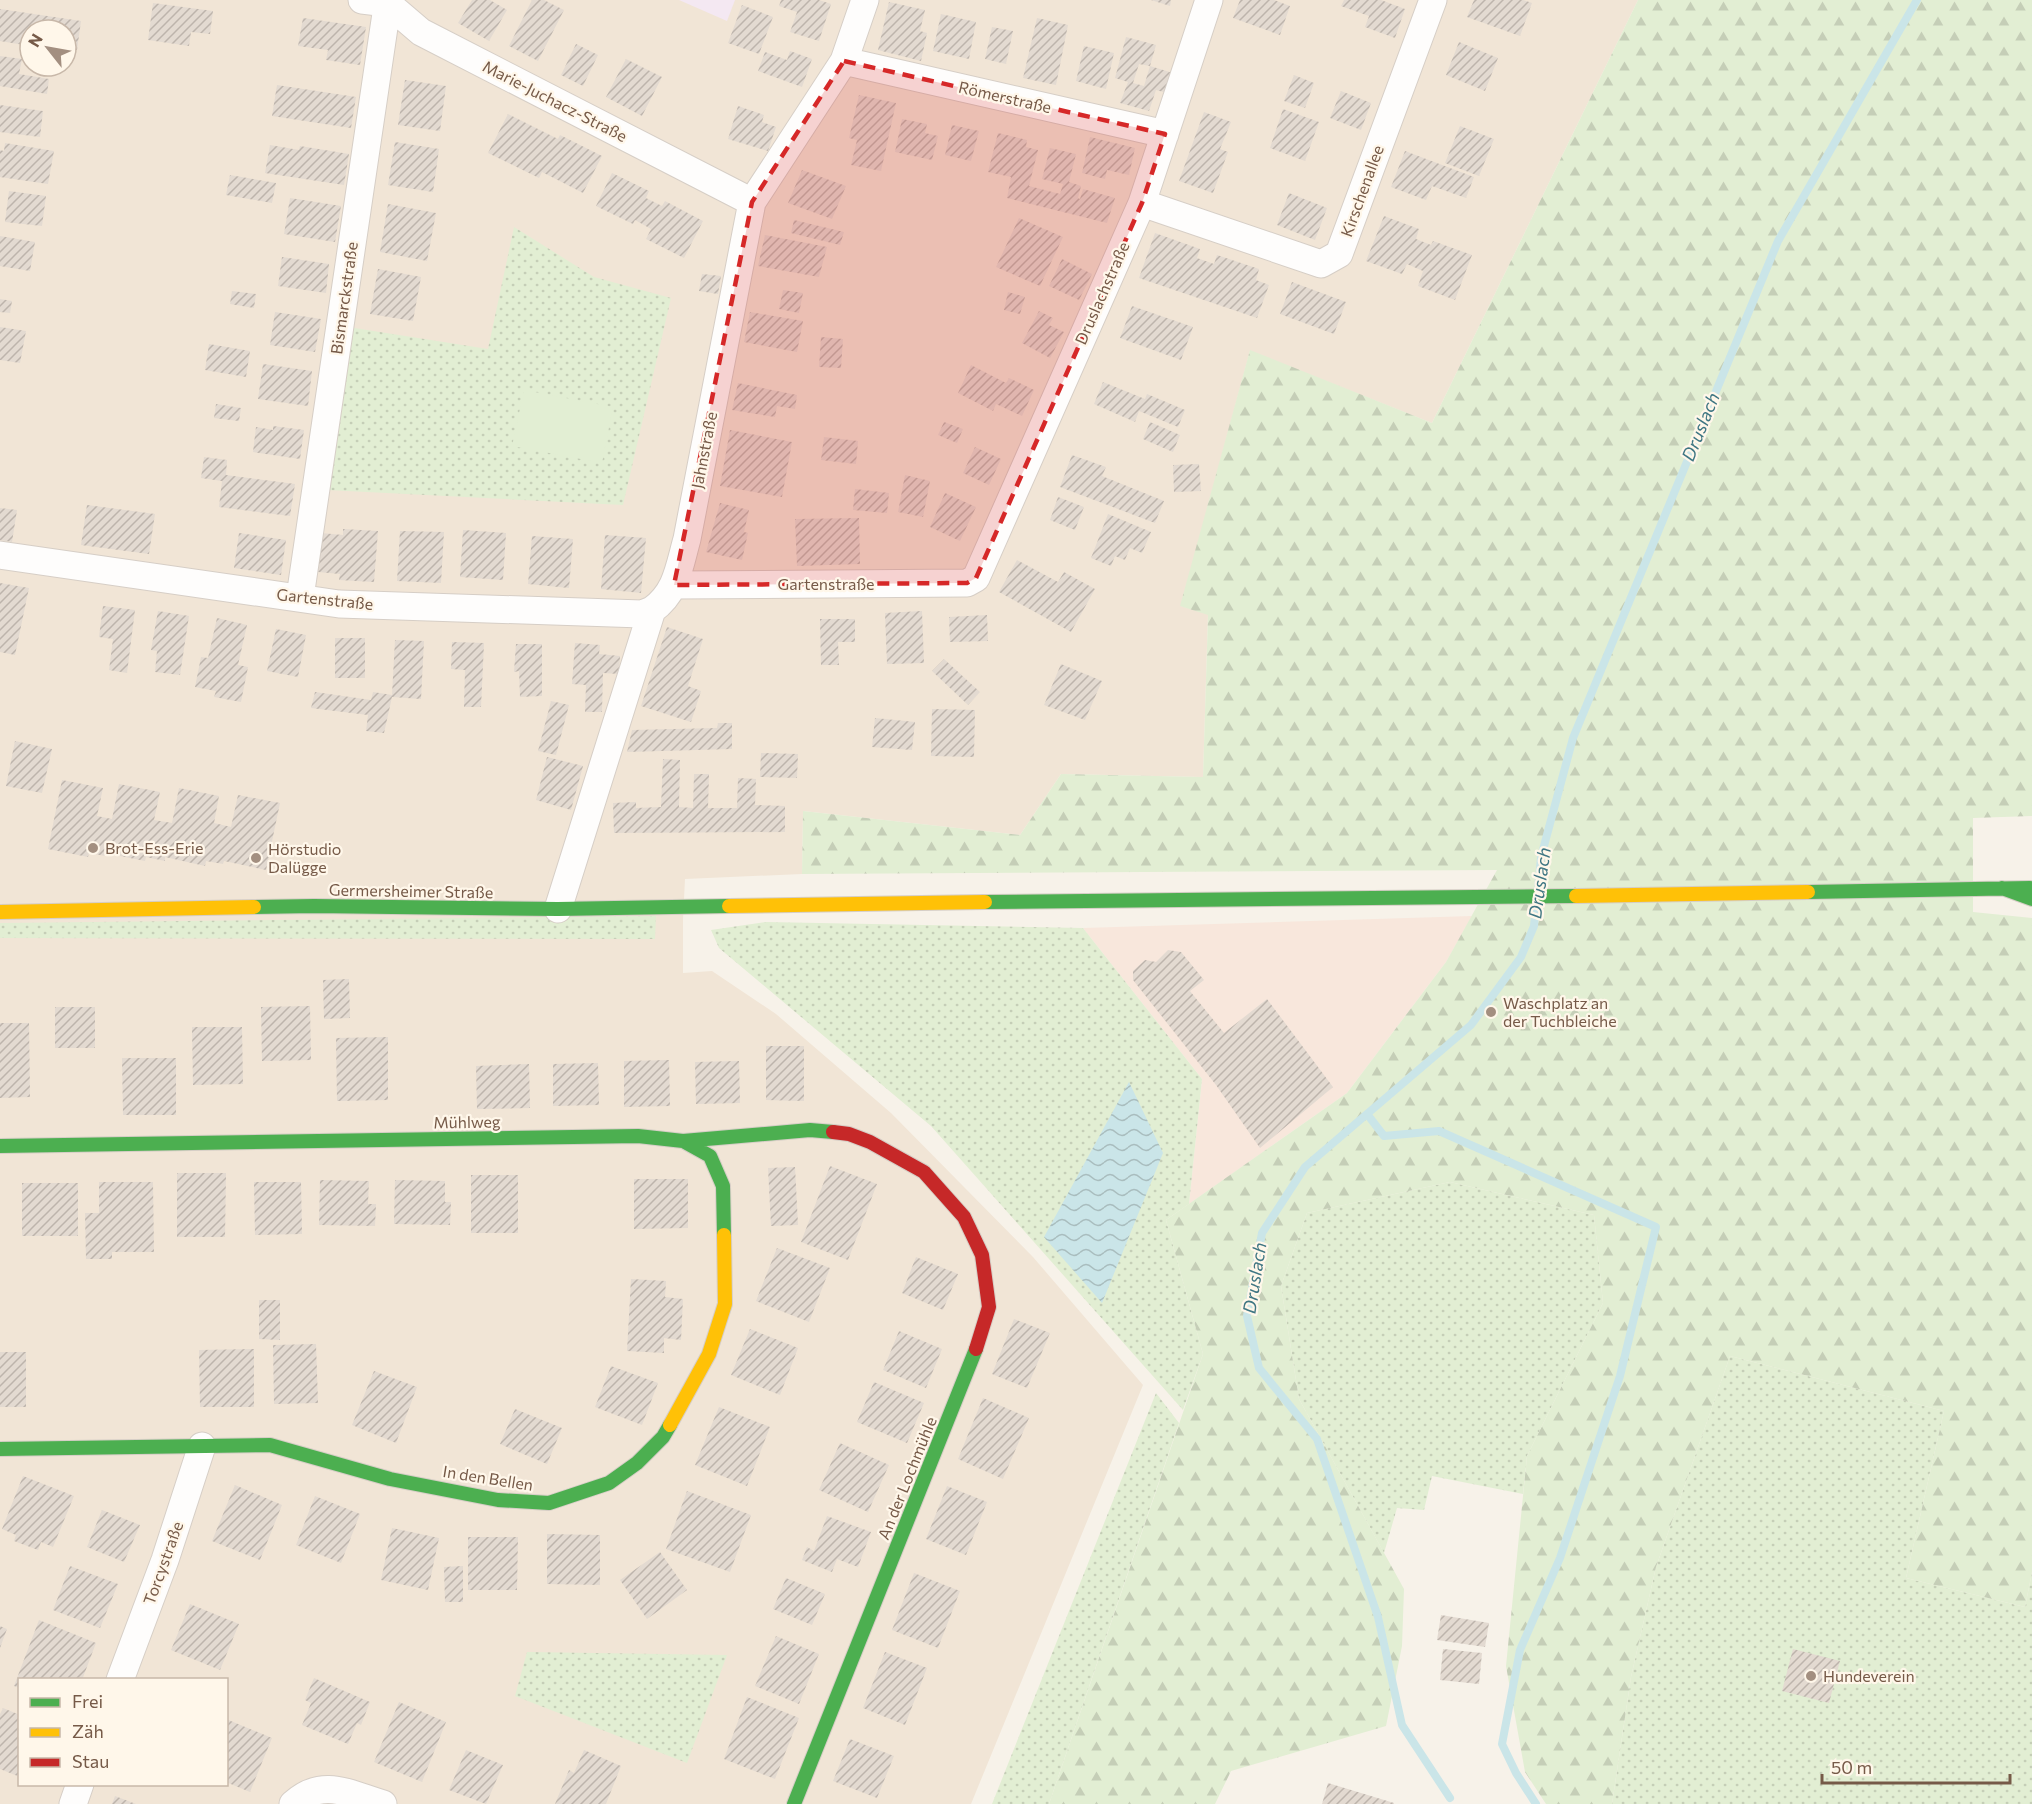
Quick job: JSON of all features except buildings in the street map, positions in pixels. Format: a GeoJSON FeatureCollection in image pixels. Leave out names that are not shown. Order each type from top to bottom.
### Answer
{"type":"FeatureCollection","features":[{"type":"Feature","properties":{"kind":"main road"},"geometry":{"type":"LineString","coordinates":[[2002,888],[2032,899]]}},
{"type":"Feature","properties":{"kind":"main road","name":"Germersheimer Straße"},"geometry":{"type":"LineString","coordinates":[[0,912],[314,906],[558,909],[1203,899],[1411,899],[2032,888]]}},
{"type":"Feature","properties":{"kind":"main road","name":"Mühlweg"},"geometry":{"type":"LineString","coordinates":[[0,1146],[638,1136],[683,1141],[810,1130],[849,1134],[870,1142],[924,1172]]}},
{"type":"Feature","properties":{"kind":"main road","name":"In den Bellen"},"geometry":{"type":"LineString","coordinates":[[0,1449],[270,1445],[390,1479],[498,1500],[549,1503],[609,1483],[637,1463],[663,1437],[709,1354],[725,1304],[723,1186],[710,1156],[683,1141]]}},
{"type":"Feature","properties":{"kind":"main road","name":"An der Lochmühle"},"geometry":{"type":"LineString","coordinates":[[794,1804],[982,1334],[989,1307],[982,1255],[964,1217],[924,1172]]}},
{"type":"Feature","properties":{"kind":"street","name":"Jahnstraße"},"geometry":{"type":"LineString","coordinates":[[558,909],[652,610],[661,604],[674,585],[687,539],[752,202],[844,61],[865,0]]}},
{"type":"Feature","properties":{"kind":"street","name":"Druslachstraße"},"geometry":{"type":"LineString","coordinates":[[976,578],[1142,203],[1209,0]]}},
{"type":"Feature","properties":{"kind":"street","name":"Kirschenallee"},"geometry":{"type":"LineString","coordinates":[[1142,203],[1321,264],[1339,254],[1433,0]]}},
{"type":"Feature","properties":{"kind":"street","name":"Marie-Juchacz-Straße"},"geometry":{"type":"LineString","coordinates":[[379,1],[421,32],[752,202]]}},
{"type":"Feature","properties":{"kind":"street","name":"Bismarckstraße"},"geometry":{"type":"LineString","coordinates":[[300,597],[379,1]]}},
{"type":"Feature","properties":{"kind":"street","name":"Römerstraße"},"geometry":{"type":"LineString","coordinates":[[844,61],[1165,134]]}},
{"type":"Feature","properties":{"kind":"street","name":"Gartenstraße"},"geometry":{"type":"LineString","coordinates":[[0,555],[351,604],[642,614],[652,610]]}},
{"type":"Feature","properties":{"kind":"street","name":"Gartenstraße"},"geometry":{"type":"LineString","coordinates":[[674,585],[967,584],[976,578]]}},
{"type":"Feature","properties":{"kind":"street","name":"Torcystraße"},"geometry":{"type":"LineString","coordinates":[[121,1678],[165,1560],[202,1446]]}},
{"type":"Feature","properties":{"kind":"street"},"geometry":{"type":"LineString","coordinates":[[73,1804],[80,1786]]}},
{"type":"Feature","properties":{"kind":"street"},"geometry":{"type":"LineString","coordinates":[[293,1804],[315,1790],[330,1788],[383,1804]]}},
{"type":"Feature","properties":{"kind":"highlighted area"},"geometry":{"type":"Polygon","coordinates":[[[844,61],[1165,134],[1142,203],[976,578],[967,583],[674,585],[752,202],[844,61]]]}},
{"type":"Feature","properties":{"kind":"shaded area"},"geometry":{"type":"Polygon","coordinates":[[[0,0],[1638,0],[1432,423],[1250,351],[1181,606],[1208,614],[1203,777],[1061,774],[1020,835],[803,811],[802,874],[685,879],[683,973],[712,971],[776,1014],[891,1113],[1033,1257],[1143,1385],[971,1804],[0,1804],[0,0]]]}},
{"type":"Feature","properties":{"kind":"shaded area"},"geometry":{"type":"Polygon","coordinates":[[[679,0],[735,0],[727,21],[679,0]]]}},
{"type":"Feature","properties":{"kind":"shaded area"},"geometry":{"type":"Polygon","coordinates":[[[1472,916],[1446,962],[1347,1093],[1189,1204],[1202,1079],[1083,928],[1472,916]]]}},
{"type":"Feature","properties":{"kind":"green space"},"geometry":{"type":"Polygon","coordinates":[[[1638,0],[2032,0],[2032,816],[1973,818],[1973,912],[2032,918],[2032,1572],[2025,1607],[1906,1578],[1944,1411],[1730,1356],[1656,1567],[1631,1677],[1612,1804],[1546,1804],[1525,1772],[1506,1666],[1527,1456],[1603,1303],[1594,1215],[1450,1182],[1307,1213],[1281,1286],[1299,1399],[1404,1589],[1402,1646],[1386,1726],[1231,1771],[1215,1804],[1049,1804],[1203,1354],[1166,1220],[1347,1093],[1446,962],[1497,870],[802,874],[803,811],[1020,835],[1061,774],[1203,777],[1208,615],[1180,606],[1250,350],[1432,423],[1638,0]]]}},
{"type":"Feature","properties":{"kind":"green space"},"geometry":{"type":"Polygon","coordinates":[[[514,227],[594,277],[671,298],[623,505],[327,490],[348,327],[488,349],[514,227]]]}},
{"type":"Feature","properties":{"kind":"green space"},"geometry":{"type":"Polygon","coordinates":[[[524,390],[613,407],[602,463],[512,446],[524,390]]]}},
{"type":"Feature","properties":{"kind":"green space"},"geometry":{"type":"Polygon","coordinates":[[[656,916],[655,939],[0,938],[0,923],[656,916]]]}},
{"type":"Feature","properties":{"kind":"green space"},"geometry":{"type":"Polygon","coordinates":[[[766,922],[1083,928],[1202,1079],[1189,1204],[1166,1220],[1203,1354],[1183,1410],[931,1126],[719,948],[711,930],[766,922]]]}},
{"type":"Feature","properties":{"kind":"green space"},"geometry":{"type":"Polygon","coordinates":[[[1450,1182],[1594,1215],[1603,1303],[1527,1456],[1523,1494],[1432,1476],[1424,1510],[1397,1508],[1384,1553],[1299,1399],[1281,1286],[1307,1213],[1450,1182]]]}},
{"type":"Feature","properties":{"kind":"green space"},"geometry":{"type":"Polygon","coordinates":[[[1730,1356],[1944,1411],[1906,1578],[2025,1607],[2032,1572],[2032,1804],[1612,1804],[1631,1677],[1656,1567],[1730,1356]]]}},
{"type":"Feature","properties":{"kind":"green space"},"geometry":{"type":"Polygon","coordinates":[[[1156,1393],[1179,1423],[1049,1804],[992,1804],[1156,1393]]]}},
{"type":"Feature","properties":{"kind":"green space"},"geometry":{"type":"Polygon","coordinates":[[[527,1652],[727,1655],[687,1763],[515,1696],[527,1652]]]}},
{"type":"Feature","properties":{"kind":"water"},"geometry":{"type":"Polygon","coordinates":[[[1129,1082],[1163,1153],[1102,1303],[1044,1237],[1129,1082]]]}},
{"type":"Feature","properties":{"kind":"waterway","name":"Druslach"},"geometry":{"type":"LineString","coordinates":[[1538,890],[1541,857],[1573,738],[1778,241],[1917,0]]}},
{"type":"Feature","properties":{"kind":"waterway","name":"Druslach"},"geometry":{"type":"LineString","coordinates":[[1450,1798],[1402,1725],[1378,1617],[1317,1439],[1259,1368],[1247,1316],[1262,1233],[1305,1167],[1471,1025],[1521,957],[1534,926],[1536,905]]}},
{"type":"Feature","properties":{"kind":"waterway"},"geometry":{"type":"LineString","coordinates":[[1367,1114],[1384,1136],[1439,1131],[1656,1227],[1620,1376],[1560,1558],[1520,1650],[1502,1744],[1516,1773],[1536,1804]]}},
{"type":"Feature","properties":{"kind":"traffic: fast"},"geometry":{"type":"LineString","coordinates":[[2002,888],[2032,899]]}},
{"type":"Feature","properties":{"kind":"traffic: fast"},"geometry":{"type":"LineString","coordinates":[[1808,892],[2030,888]]}},
{"type":"Feature","properties":{"kind":"traffic: fast"},"geometry":{"type":"LineString","coordinates":[[985,902],[1576,896]]}},
{"type":"Feature","properties":{"kind":"traffic: fast"},"geometry":{"type":"LineString","coordinates":[[254,907],[558,909],[729,906]]}},
{"type":"Feature","properties":{"kind":"traffic: fast"},"geometry":{"type":"LineString","coordinates":[[0,1146],[638,1136],[683,1141],[810,1130],[833,1132]]}},
{"type":"Feature","properties":{"kind":"traffic: fast"},"geometry":{"type":"LineString","coordinates":[[683,1141],[710,1156],[723,1186],[724,1235]]}},
{"type":"Feature","properties":{"kind":"traffic: fast"},"geometry":{"type":"LineString","coordinates":[[794,1804],[976,1349]]}},
{"type":"Feature","properties":{"kind":"traffic: fast"},"geometry":{"type":"LineString","coordinates":[[0,1449],[270,1445],[390,1479],[498,1500],[549,1503],[609,1483],[637,1463],[663,1437],[670,1425]]}},
{"type":"Feature","properties":{"kind":"traffic: slow"},"geometry":{"type":"LineString","coordinates":[[1576,896],[1808,892]]}},
{"type":"Feature","properties":{"kind":"traffic: slow"},"geometry":{"type":"LineString","coordinates":[[729,906],[985,902]]}},
{"type":"Feature","properties":{"kind":"traffic: slow"},"geometry":{"type":"LineString","coordinates":[[0,912],[254,907]]}},
{"type":"Feature","properties":{"kind":"traffic: slow"},"geometry":{"type":"LineString","coordinates":[[670,1425],[709,1354],[725,1304],[724,1235]]}},
{"type":"Feature","properties":{"kind":"traffic: jam"},"geometry":{"type":"LineString","coordinates":[[833,1132],[849,1134],[870,1142],[924,1172],[964,1217],[982,1255],[989,1307],[976,1349]]}},
{"type":"Feature","properties":{"kind":"place","name":"Brot-Ess-Erie"},"geometry":{"type":"Point","coordinates":[93,848]}},
{"type":"Feature","properties":{"kind":"place","name":"Hörstudio Dalügge"},"geometry":{"type":"Point","coordinates":[256,858]}},
{"type":"Feature","properties":{"kind":"place","name":"Waschplatz an der Tuchbleiche"},"geometry":{"type":"Point","coordinates":[1491,1012]}},
{"type":"Feature","properties":{"kind":"place","name":"Hundeverein"},"geometry":{"type":"Point","coordinates":[1811,1676]}}]}
